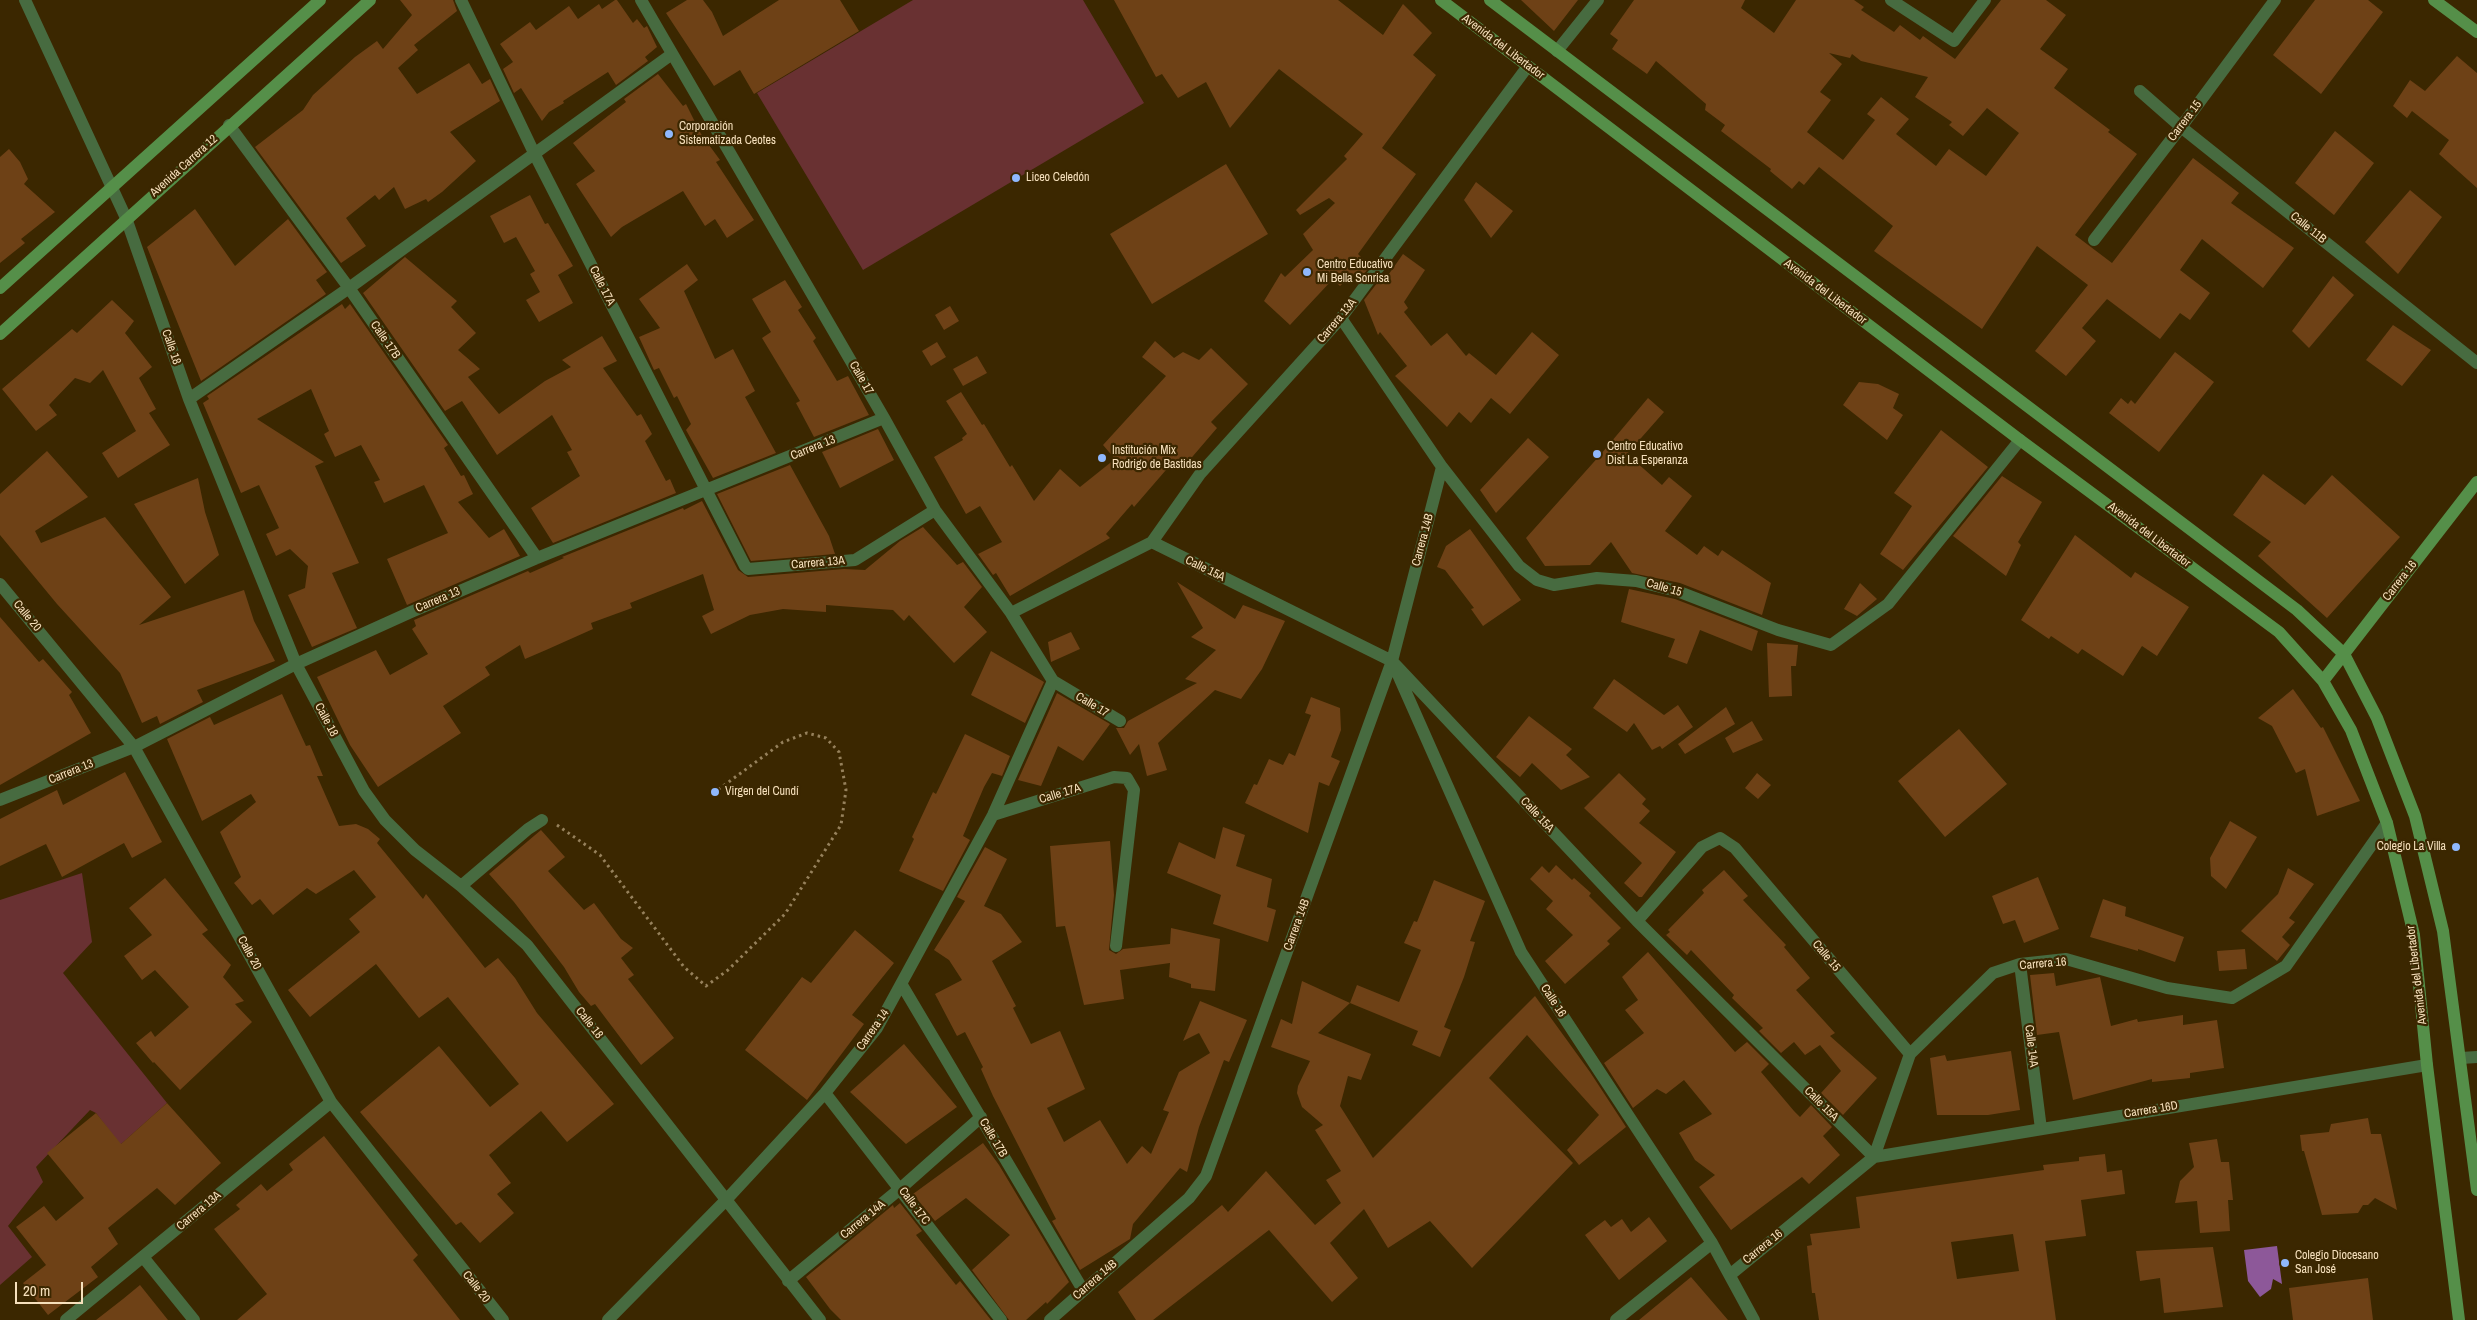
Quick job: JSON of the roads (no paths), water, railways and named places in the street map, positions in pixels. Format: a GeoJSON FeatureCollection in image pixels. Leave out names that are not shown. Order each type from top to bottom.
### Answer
{"type":"FeatureCollection","features":[{"type":"Feature","properties":{"kind":"main road"},"geometry":{"type":"LineString","coordinates":[[0,288],[320,0]]}},
{"type":"Feature","properties":{"kind":"main road","name":"Avenida Carrera 12"},"geometry":{"type":"LineString","coordinates":[[0,334],[229,125],[370,0]]}},
{"type":"Feature","properties":{"kind":"main road","name":"Avenida del Libertador"},"geometry":{"type":"LineString","coordinates":[[1441,0],[2020,440],[2279,632],[2323,681],[2351,730],[2387,823],[2414,935],[2427,1064],[2459,1320]]}},
{"type":"Feature","properties":{"kind":"main road"},"geometry":{"type":"LineString","coordinates":[[1490,0],[2297,610],[2344,654],[2377,718],[2415,816],[2443,931],[2477,1190]]}},
{"type":"Feature","properties":{"kind":"main road"},"geometry":{"type":"LineString","coordinates":[[2434,0],[2477,32]]}},
{"type":"Feature","properties":{"kind":"main road","name":"Carrera 16"},"geometry":{"type":"LineString","coordinates":[[2323,681],[2477,482]]}},
{"type":"Feature","properties":{"kind":"street","name":"Calle 18"},"geometry":{"type":"LineString","coordinates":[[26,0],[126,218],[189,398],[296,664],[364,791],[385,820],[415,850],[461,886],[528,945],[820,1320]]}},
{"type":"Feature","properties":{"kind":"street","name":"Calle 17A"},"geometry":{"type":"LineString","coordinates":[[461,0],[535,155],[707,489],[738,555],[748,569]]}},
{"type":"Feature","properties":{"kind":"street","name":"Calle 17"},"geometry":{"type":"LineString","coordinates":[[641,0],[884,418],[934,510],[1011,613],[1053,681],[1120,722]]}},
{"type":"Feature","properties":{"kind":"street"},"geometry":{"type":"LineString","coordinates":[[1557,51],[1598,0]]}},
{"type":"Feature","properties":{"kind":"street"},"geometry":{"type":"LineString","coordinates":[[1891,0],[1954,41],[1985,0]]}},
{"type":"Feature","properties":{"kind":"street","name":"Carrera 15"},"geometry":{"type":"LineString","coordinates":[[2094,240],[2181,127],[2274,0]]}},
{"type":"Feature","properties":{"kind":"street"},"geometry":{"type":"LineString","coordinates":[[189,398],[349,288],[672,54]]}},
{"type":"Feature","properties":{"kind":"street","name":"Carrera 13A"},"geometry":{"type":"LineString","coordinates":[[1152,542],[1200,474],[1341,318],[1528,66]]}},
{"type":"Feature","properties":{"kind":"street","name":"Calle 11B"},"geometry":{"type":"LineString","coordinates":[[2140,91],[2181,127],[2477,363]]}},
{"type":"Feature","properties":{"kind":"street","name":"Calle 17B"},"geometry":{"type":"LineString","coordinates":[[229,125],[349,288],[537,558]]}},
{"type":"Feature","properties":{"kind":"street","name":"Calle 15"},"geometry":{"type":"LineString","coordinates":[[1341,318],[1442,467],[1519,566],[1537,580],[1554,585],[1597,578],[1636,581],[1677,591],[1778,630],[1830,645],[1888,604],[2020,440]]}},
{"type":"Feature","properties":{"kind":"street","name":"Carrera 13"},"geometry":{"type":"LineString","coordinates":[[0,800],[134,747],[296,664],[537,558],[884,418]]}},
{"type":"Feature","properties":{"kind":"street","name":"Carrera 14B"},"geometry":{"type":"LineString","coordinates":[[1050,1320],[1189,1198],[1206,1176],[1392,661],[1442,467]]}},
{"type":"Feature","properties":{"kind":"street","name":"Carrera 13A"},"geometry":{"type":"LineString","coordinates":[[748,569],[855,560],[934,510]]}},
{"type":"Feature","properties":{"kind":"street"},"geometry":{"type":"LineString","coordinates":[[1011,613],[1152,542]]}},
{"type":"Feature","properties":{"kind":"street","name":"Calle 15A"},"geometry":{"type":"LineString","coordinates":[[1152,542],[1392,661],[1637,922],[1874,1157]]}},
{"type":"Feature","properties":{"kind":"street","name":"Calle 20"},"geometry":{"type":"LineString","coordinates":[[0,584],[134,747],[331,1102],[503,1320]]}},
{"type":"Feature","properties":{"kind":"street","name":"Calle 16"},"geometry":{"type":"LineString","coordinates":[[1392,661],[1521,952],[1712,1243],[1754,1320]]}},
{"type":"Feature","properties":{"kind":"street","name":"Carrera 14"},"geometry":{"type":"LineString","coordinates":[[608,1320],[727,1199],[825,1093],[877,1028],[993,815],[1053,681]]}},
{"type":"Feature","properties":{"kind":"street","name":"Calle 17A"},"geometry":{"type":"LineString","coordinates":[[993,815],[1114,777],[1128,778],[1134,790],[1116,946]]}},
{"type":"Feature","properties":{"kind":"street"},"geometry":{"type":"LineString","coordinates":[[461,886],[542,820]]}},
{"type":"Feature","properties":{"kind":"street","name":"Carrera 16"},"geometry":{"type":"LineString","coordinates":[[1730,1274],[1874,1157],[1910,1054],[1993,973],[2020,964],[2066,959],[2167,988],[2232,998],[2286,966],[2387,823]]}},
{"type":"Feature","properties":{"kind":"street","name":"Calle 15"},"geometry":{"type":"LineString","coordinates":[[1637,922],[1702,847],[1720,838],[1735,848],[1910,1054]]}},
{"type":"Feature","properties":{"kind":"street","name":"Calle 14A"},"geometry":{"type":"LineString","coordinates":[[2020,964],[2041,1129]]}},
{"type":"Feature","properties":{"kind":"street","name":"Calle 17B"},"geometry":{"type":"LineString","coordinates":[[902,985],[1083,1290]]}},
{"type":"Feature","properties":{"kind":"street"},"geometry":{"type":"LineString","coordinates":[[2461,1058],[2477,1057]]}},
{"type":"Feature","properties":{"kind":"street","name":"Carrera 16D"},"geometry":{"type":"LineString","coordinates":[[1874,1157],[2427,1064]]}},
{"type":"Feature","properties":{"kind":"street","name":"Calle 17C"},"geometry":{"type":"LineString","coordinates":[[825,1093],[1001,1320]]}},
{"type":"Feature","properties":{"kind":"street","name":"Carrera 13A"},"geometry":{"type":"LineString","coordinates":[[66,1320],[331,1102]]}},
{"type":"Feature","properties":{"kind":"street","name":"Carrera 14A"},"geometry":{"type":"LineString","coordinates":[[788,1281],[900,1188],[981,1117]]}},
{"type":"Feature","properties":{"kind":"street"},"geometry":{"type":"LineString","coordinates":[[1616,1320],[1712,1243]]}},
{"type":"Feature","properties":{"kind":"street"},"geometry":{"type":"LineString","coordinates":[[143,1257],[194,1320]]}},
{"type":"Feature","properties":{"kind":"place","name":"Corporación Sistematizada Ceotes"},"geometry":{"type":"Point","coordinates":[669,134]}},
{"type":"Feature","properties":{"kind":"place","name":"Liceo Celedón"},"geometry":{"type":"Point","coordinates":[1016,178]}},
{"type":"Feature","properties":{"kind":"place","name":"Centro Educativo Mi Bella Sonrisa"},"geometry":{"type":"Point","coordinates":[1307,272]}},
{"type":"Feature","properties":{"kind":"place","name":"Centro Educativo Dist La Esperanza"},"geometry":{"type":"Point","coordinates":[1597,454]}},
{"type":"Feature","properties":{"kind":"place","name":"Institución Mix Rodrigo de Bastidas"},"geometry":{"type":"Point","coordinates":[1102,458]}},
{"type":"Feature","properties":{"kind":"place","name":"Virgen del Cundí"},"geometry":{"type":"Point","coordinates":[715,792]}},
{"type":"Feature","properties":{"kind":"place","name":"Colegio La Villa"},"geometry":{"type":"Point","coordinates":[2456,847]}},
{"type":"Feature","properties":{"kind":"place","name":"Colegio Diocesano San José"},"geometry":{"type":"Point","coordinates":[2285,1263]}}]}
